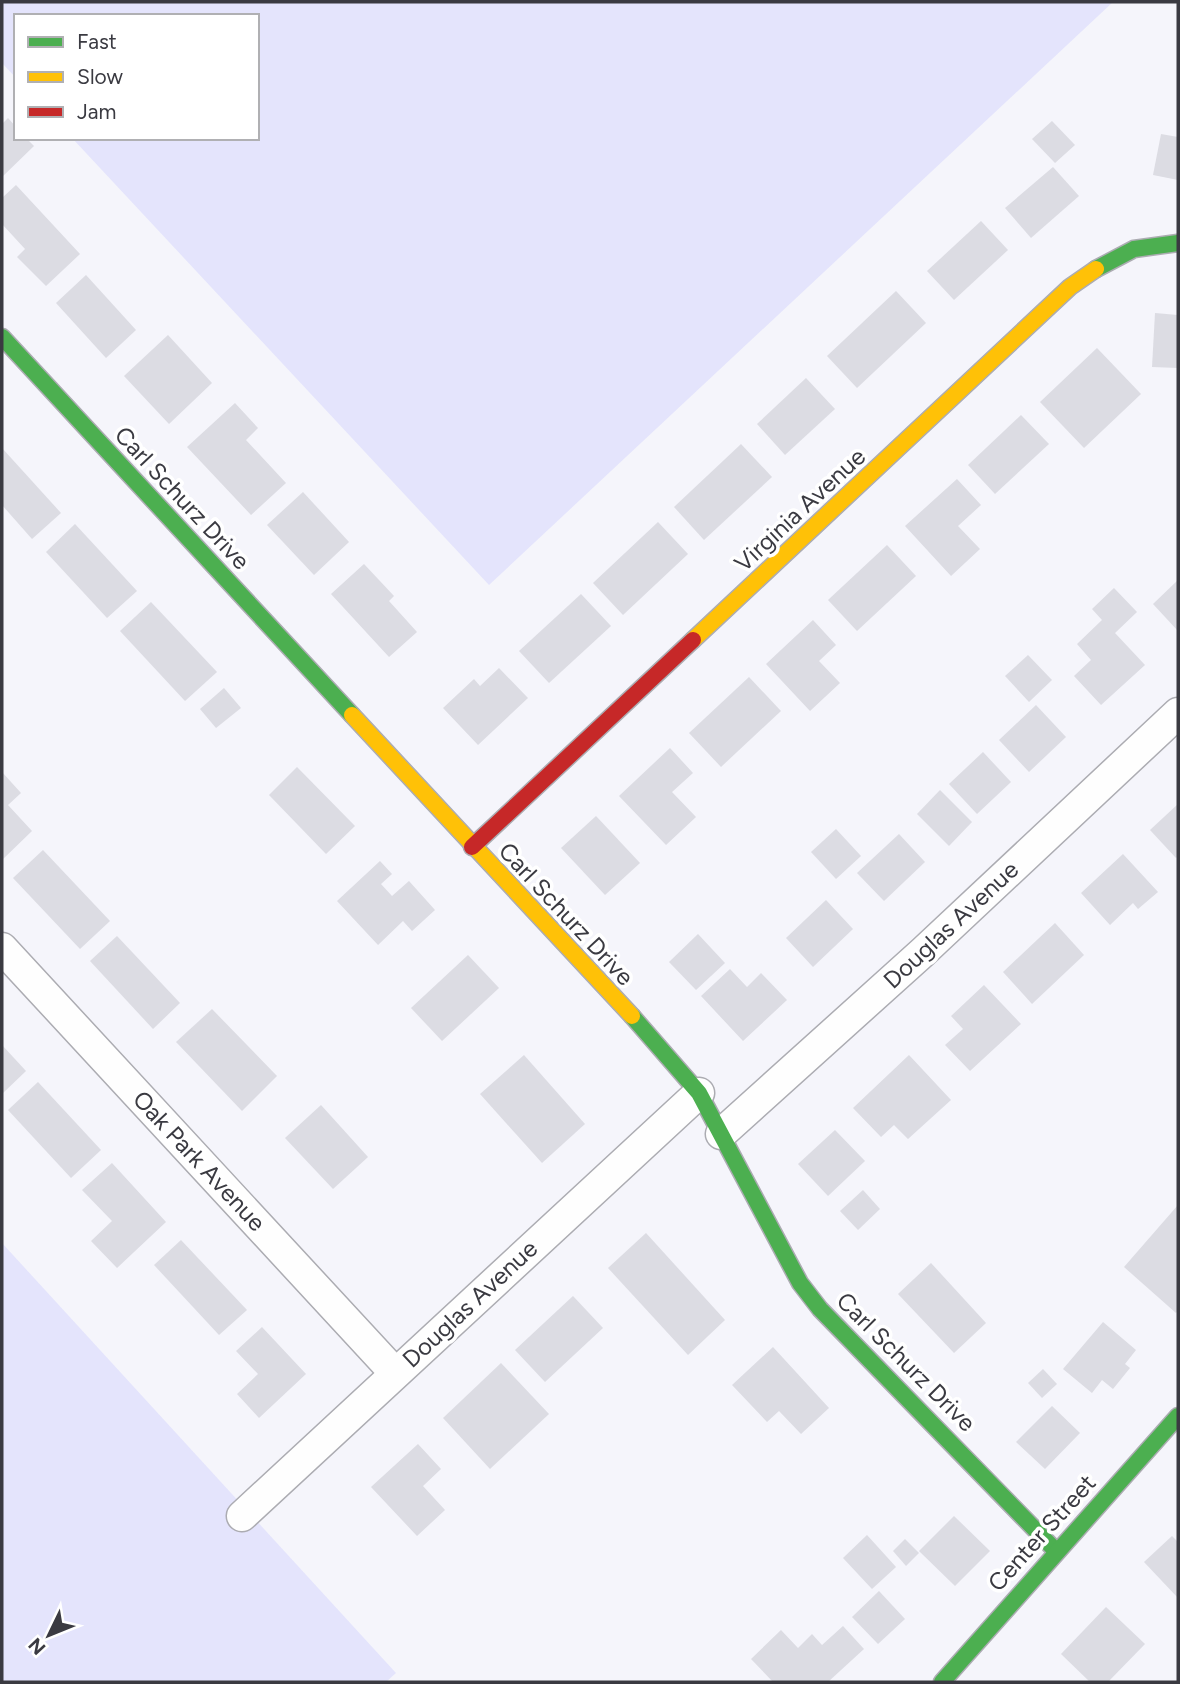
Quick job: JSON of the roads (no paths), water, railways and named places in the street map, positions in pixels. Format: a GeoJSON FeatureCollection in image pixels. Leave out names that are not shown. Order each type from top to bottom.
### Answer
{"type":"FeatureCollection","features":[{"type":"Feature","properties":{"kind":"street","name":"Virginia Avenue"},"geometry":{"type":"LineString","coordinates":[[472,847],[1070,288],[1117,256],[1140,246],[1178,243]]}},
{"type":"Feature","properties":{"kind":"street","name":"Carl Schurz Drive"},"geometry":{"type":"LineString","coordinates":[[2,337],[676,1065],[699,1093],[786,1260],[807,1292],[1056,1551]]}},
{"type":"Feature","properties":{"kind":"street","name":"Douglas Avenue"},"geometry":{"type":"LineString","coordinates":[[721,1134],[923,952],[1178,713]]}},
{"type":"Feature","properties":{"kind":"street","name":"Oak Park Avenue"},"geometry":{"type":"LineString","coordinates":[[2,948],[395,1373]]}},
{"type":"Feature","properties":{"kind":"street","name":"Douglas Avenue"},"geometry":{"type":"LineString","coordinates":[[242,1516],[699,1093]]}},
{"type":"Feature","properties":{"kind":"street","name":"Center Street"},"geometry":{"type":"LineString","coordinates":[[942,1682],[1178,1416]]}}]}
